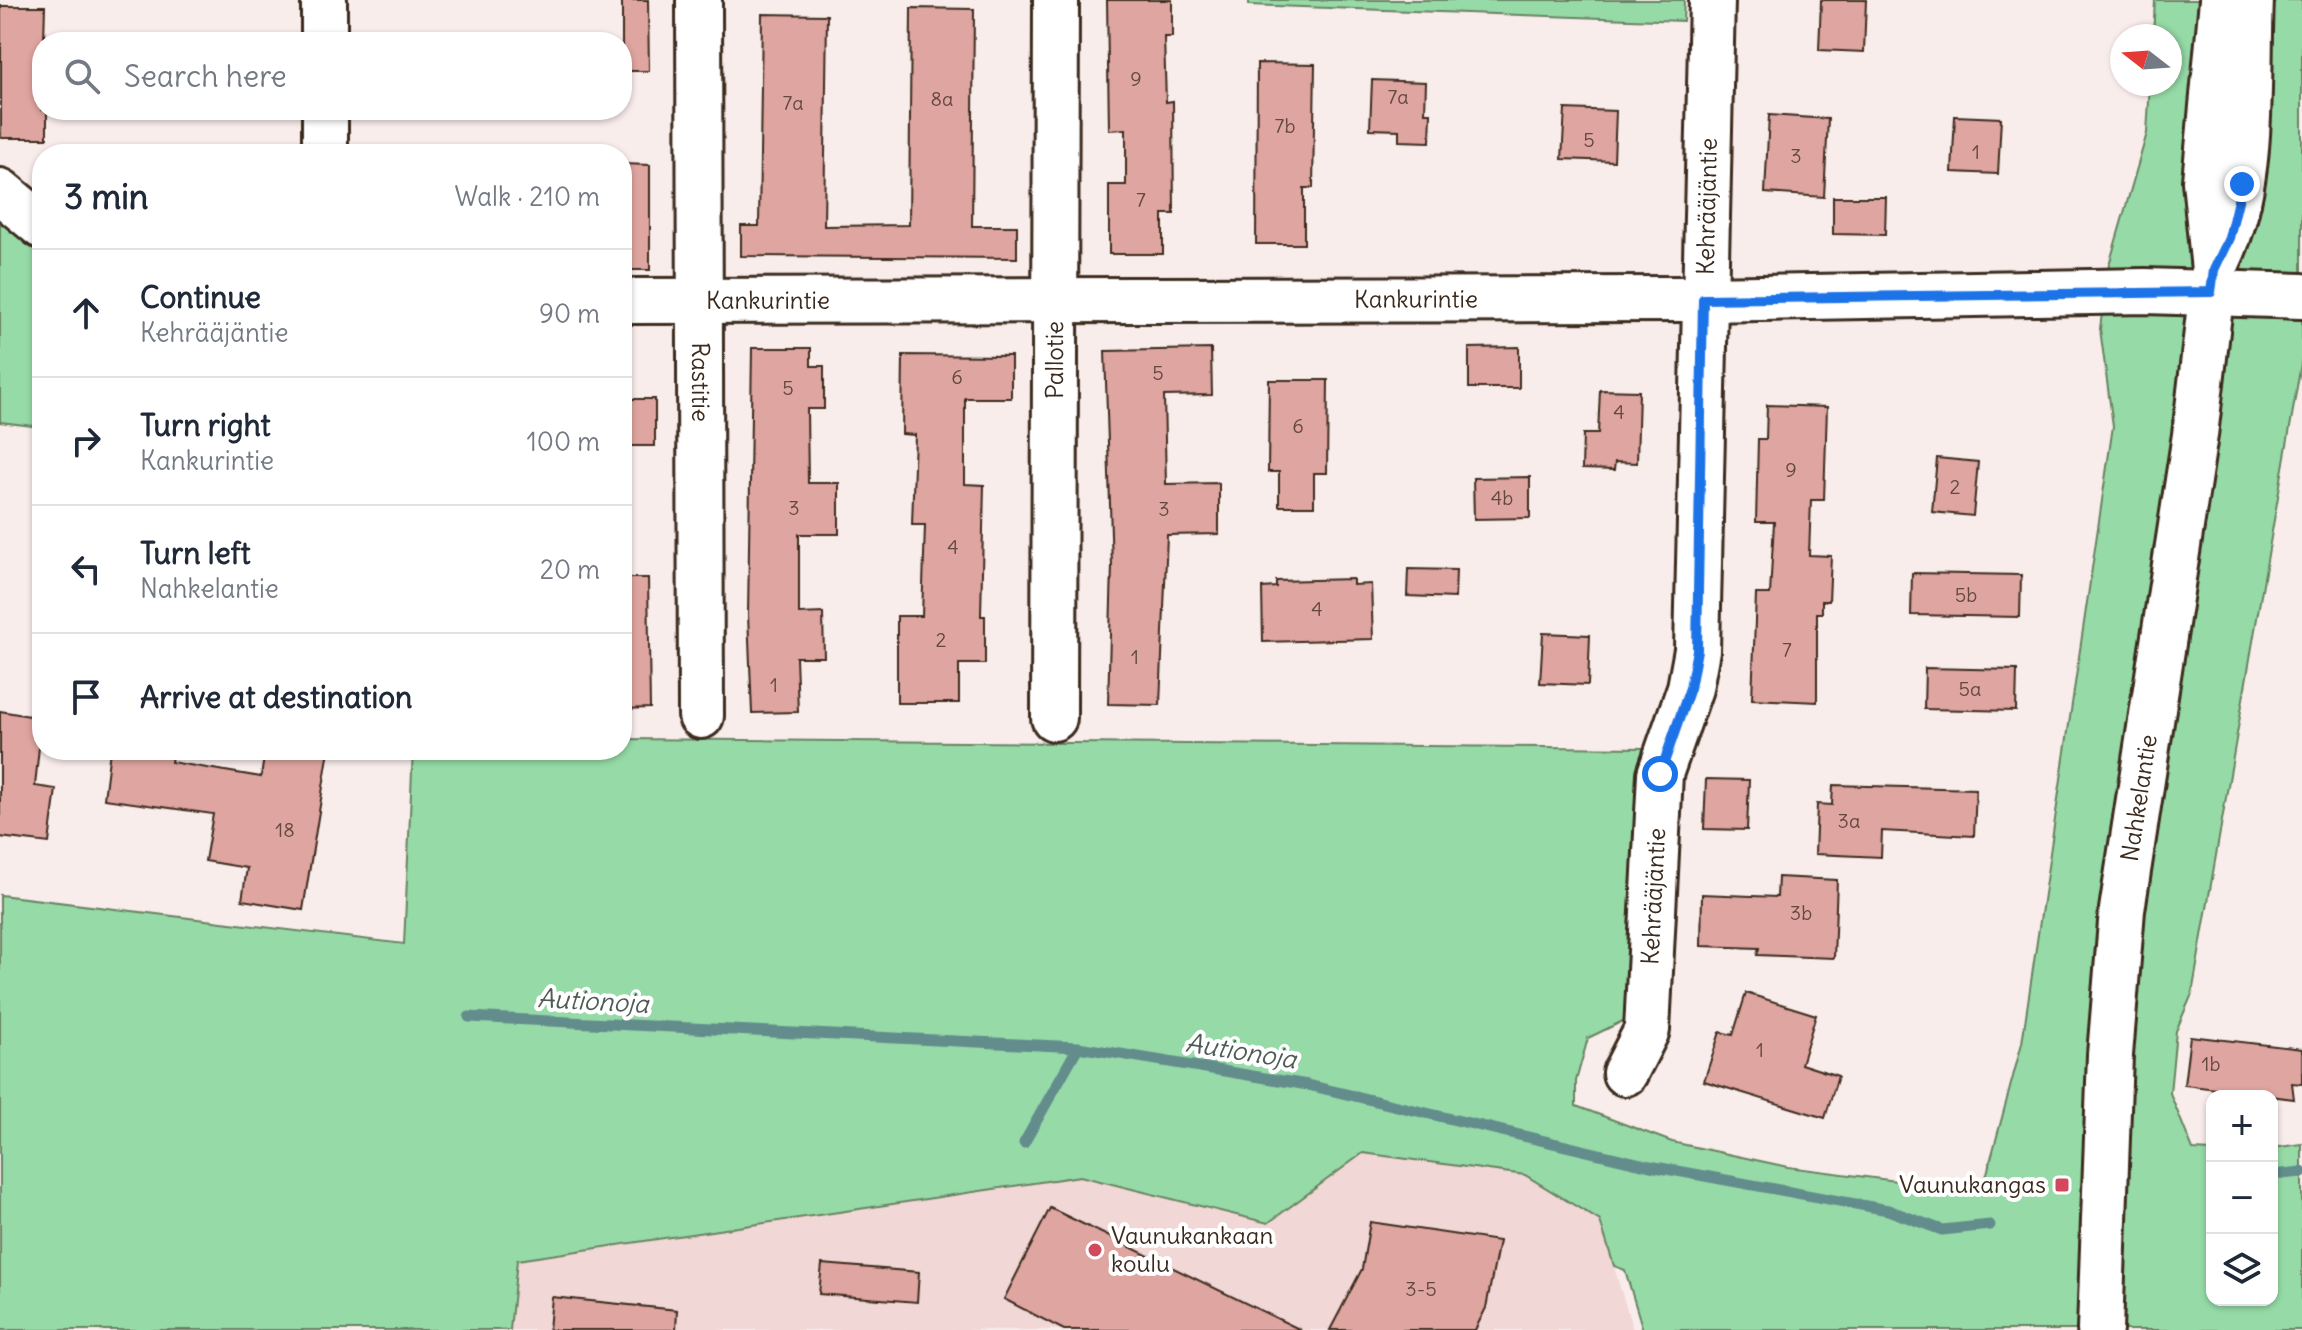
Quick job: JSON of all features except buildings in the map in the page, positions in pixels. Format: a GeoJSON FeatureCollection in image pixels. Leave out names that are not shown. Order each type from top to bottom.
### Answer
{"type":"FeatureCollection","features":[{"type":"Feature","properties":{"kind":"street"},"geometry":{"type":"LineString","coordinates":[[324,0],[324,32]]}},
{"type":"Feature","properties":{"kind":"street","name":"Rastitie"},"geometry":{"type":"LineString","coordinates":[[699,0],[701,716]]}},
{"type":"Feature","properties":{"kind":"street","name":"Pallotie"},"geometry":{"type":"LineString","coordinates":[[1054,718],[1056,0]]}},
{"type":"Feature","properties":{"kind":"street","name":"Kehrääjäntie"},"geometry":{"type":"LineString","coordinates":[[1625,1073],[1647,1030],[1660,774],[1690,688],[1697,650],[1712,0]]}},
{"type":"Feature","properties":{"kind":"street","name":"Nahkelantie"},"geometry":{"type":"LineString","coordinates":[[2100,1330],[2109,1069],[2122,910],[2195,435],[2212,281],[2205,181],[2222,0]]}},
{"type":"Feature","properties":{"kind":"street","name":"Nahkelantie"},"geometry":{"type":"LineString","coordinates":[[2212,281],[2229,238],[2242,184],[2251,0]]}},
{"type":"Feature","properties":{"kind":"street"},"geometry":{"type":"LineString","coordinates":[[325,120],[325,144]]}},
{"type":"Feature","properties":{"kind":"street"},"geometry":{"type":"LineString","coordinates":[[0,191],[32,218]]}},
{"type":"Feature","properties":{"kind":"street","name":"Kankurintie"},"geometry":{"type":"LineString","coordinates":[[632,301],[1703,299],[2212,281],[2302,296]]}},
{"type":"Feature","properties":{"kind":"shaded area","name":"Vaunukankaan koulu"},"geometry":{"type":"Polygon","coordinates":[[[1363,1153],[1525,1175],[1600,1221],[1633,1330],[510,1330],[517,1260],[1080,1176],[1268,1223],[1363,1153]]]}},
{"type":"Feature","properties":{"kind":"green space"},"geometry":{"type":"Polygon","coordinates":[[[1249,0],[1684,0],[1683,21],[1249,5],[1249,0]]]}},
{"type":"Feature","properties":{"kind":"green space"},"geometry":{"type":"Polygon","coordinates":[[[2155,0],[2302,0],[2302,358],[2192,994],[2176,1031],[2170,1093],[2193,1150],[2206,1151],[2206,1306],[2278,1306],[2278,1147],[2302,1144],[2302,1330],[1643,1330],[1625,1270],[1614,1266],[1600,1221],[1525,1175],[1363,1153],[1268,1223],[1080,1176],[517,1260],[510,1330],[0,1330],[0,895],[404,944],[413,760],[632,760],[632,739],[1647,748],[1627,1019],[1588,1038],[1576,1081],[1576,1106],[1672,1142],[1788,1167],[1982,1192],[2022,1043],[2113,426],[2100,329],[2107,272],[2147,133],[2149,96],[2182,96],[2182,24],[2154,24],[2155,0]]]}},
{"type":"Feature","properties":{"kind":"green space"},"geometry":{"type":"Polygon","coordinates":[[[0,211],[32,239],[32,426],[0,422],[0,211]]]}},
{"type":"Feature","properties":{"kind":"waterway","name":"Autionoja"},"geometry":{"type":"LineString","coordinates":[[469,1017],[1078,1047],[1308,1085],[1650,1166],[1888,1210],[1942,1230],[1990,1225]]}},
{"type":"Feature","properties":{"kind":"waterway"},"geometry":{"type":"LineString","coordinates":[[1024,1143],[1078,1047]]}},
{"type":"Feature","properties":{"kind":"waterway","name":"Autionoja"},"geometry":{"type":"LineString","coordinates":[[2278,1174],[2302,1172]]}},
{"type":"Feature","properties":{"kind":"place","name":"Vaunukangas"},"geometry":{"type":"Point","coordinates":[2062,1185]}},
{"type":"Feature","properties":{"kind":"place","name":"Vaunukankaan koulu"},"geometry":{"type":"Point","coordinates":[1095,1250]}},
{"type":"Feature","properties":{"kind":"route"},"geometry":{"type":"LineString","coordinates":[[1660,774],[1690,688],[1697,650],[1703,299],[2211,292],[2214,270],[2229,238],[2242,184]]}}]}
